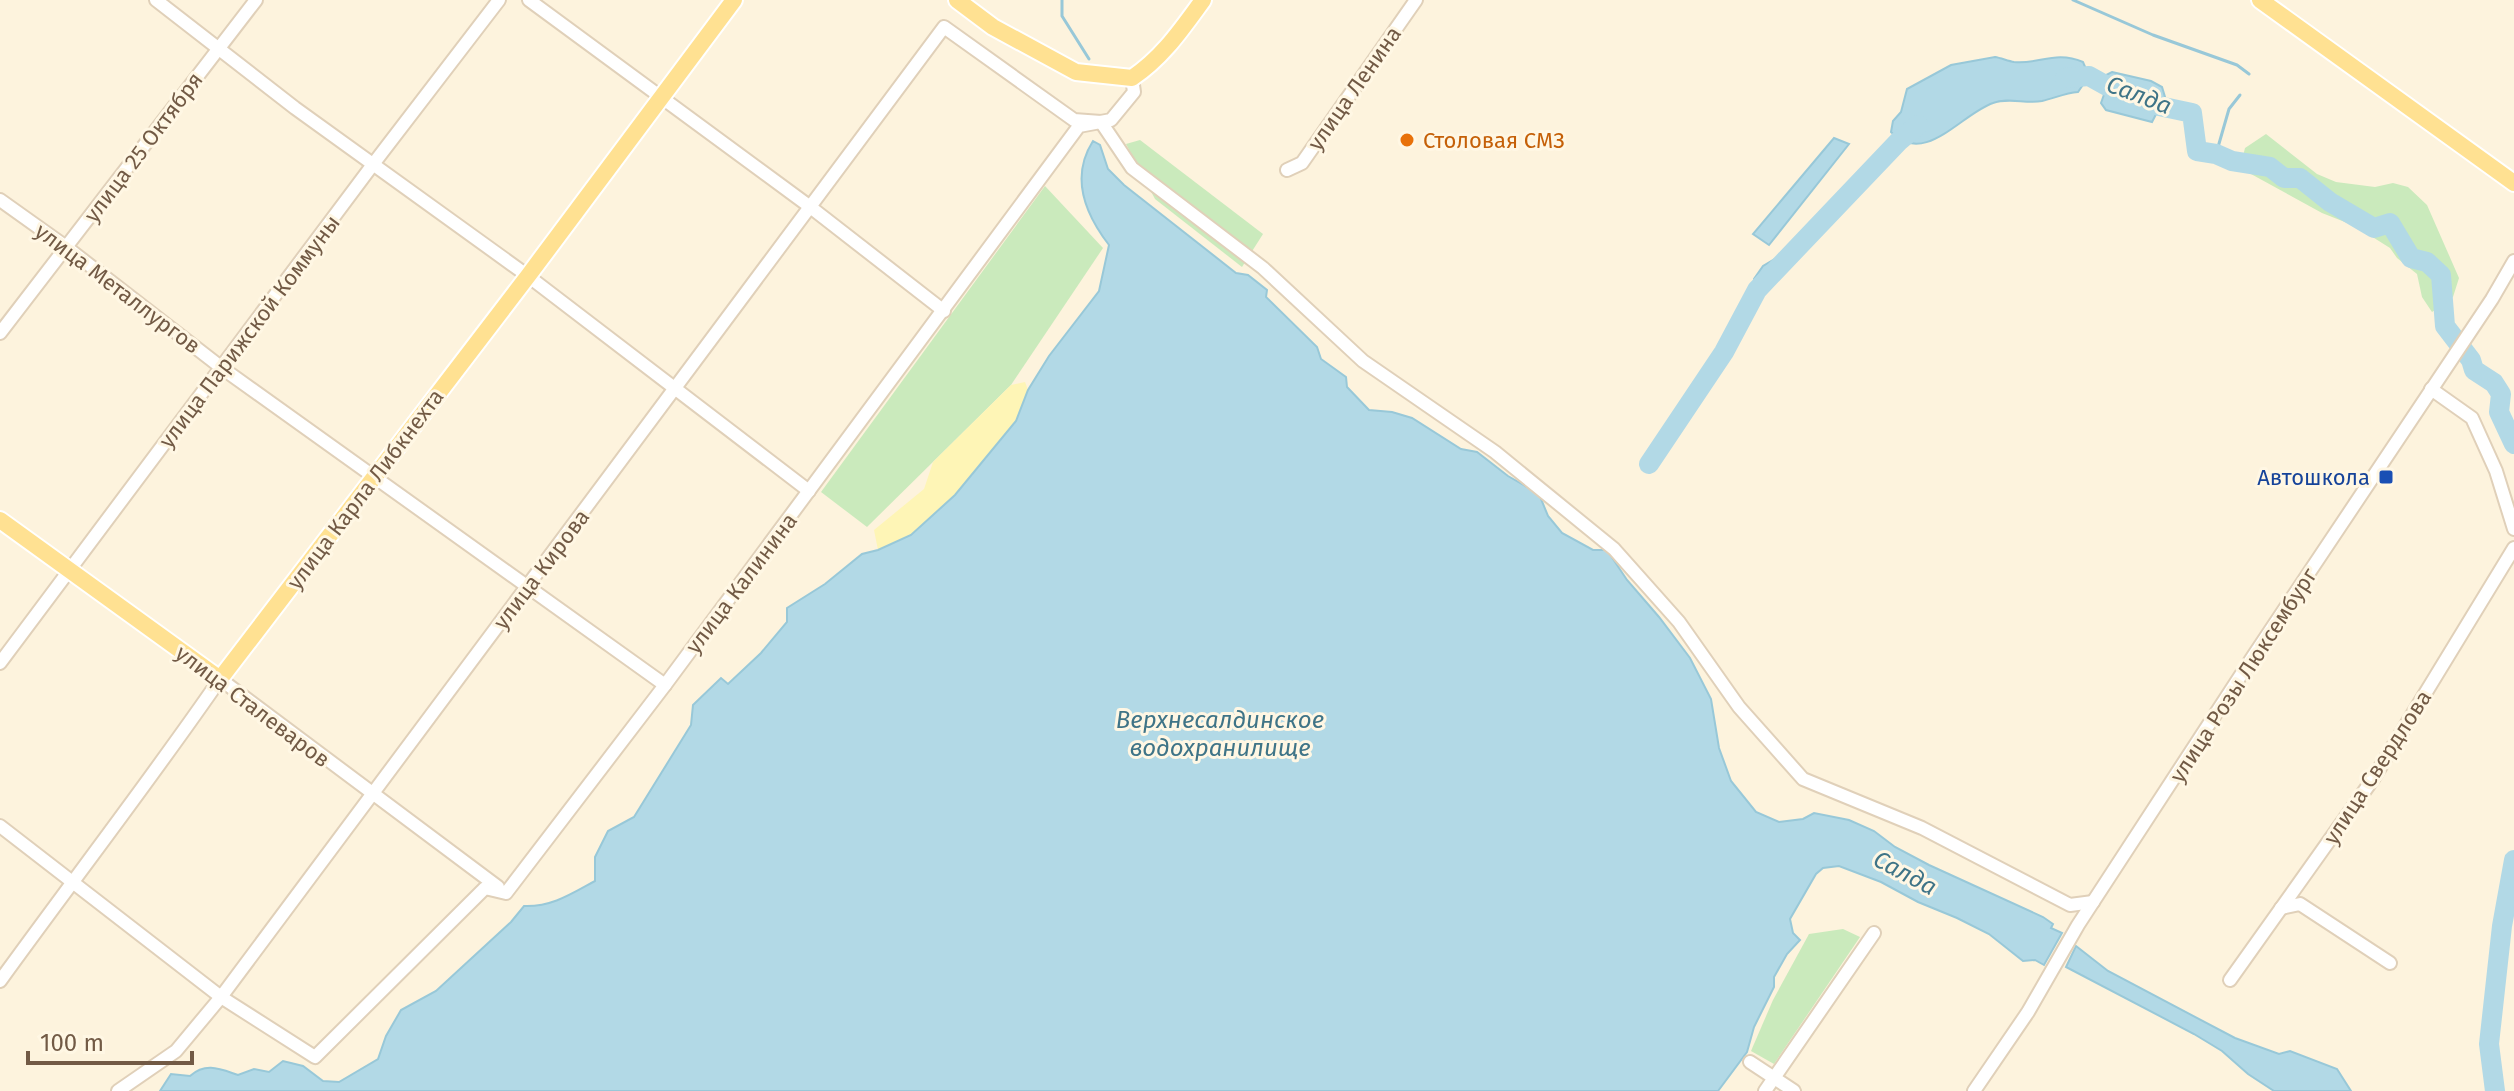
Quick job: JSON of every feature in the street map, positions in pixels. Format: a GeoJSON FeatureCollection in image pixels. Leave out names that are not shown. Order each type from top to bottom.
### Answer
{"type":"FeatureCollection","features":[{"type":"Feature","properties":{"kind":"main road","name":"улица Карла Либкнехта"},"geometry":{"type":"LineString","coordinates":[[220,679],[734,0]]}},
{"type":"Feature","properties":{"kind":"main road"},"geometry":{"type":"LineString","coordinates":[[961,1],[993,27],[1076,72],[1132,78],[1168,48],[1203,0]]}},
{"type":"Feature","properties":{"kind":"main road"},"geometry":{"type":"LineString","coordinates":[[2260,0],[2514,183]]}},
{"type":"Feature","properties":{"kind":"main road","name":"улица Сталеваров"},"geometry":{"type":"LineString","coordinates":[[0,520],[220,679]]}},
{"type":"Feature","properties":{"kind":"street"},"geometry":{"type":"LineString","coordinates":[[156,0],[295,108],[676,387],[809,491]]}},
{"type":"Feature","properties":{"kind":"street","name":"улица 25 Октября"},"geometry":{"type":"LineString","coordinates":[[0,333],[256,0]]}},
{"type":"Feature","properties":{"kind":"street","name":"улица Парижской Коммуны"},"geometry":{"type":"LineString","coordinates":[[0,663],[499,0]]}},
{"type":"Feature","properties":{"kind":"street"},"geometry":{"type":"LineString","coordinates":[[529,0],[809,206],[944,311]]}},
{"type":"Feature","properties":{"kind":"street","name":"улица Ленина"},"geometry":{"type":"LineString","coordinates":[[1287,170],[1302,163],[1416,0]]}},
{"type":"Feature","properties":{"kind":"street","name":"улица Кирова"},"geometry":{"type":"LineString","coordinates":[[118,1091],[176,1051],[221,997],[944,27],[1074,120],[1101,122]]}},
{"type":"Feature","properties":{"kind":"street","name":"улица Калинина"},"geometry":{"type":"LineString","coordinates":[[506,893],[665,685],[1079,126],[1111,120],[1134,92],[1132,78]]}},
{"type":"Feature","properties":{"kind":"street"},"geometry":{"type":"LineString","coordinates":[[1101,122],[1132,168],[1263,268],[1363,361],[1495,452],[1614,549],[1679,622],[1739,707],[1803,779],[1922,828],[2070,905],[2093,902]]}},
{"type":"Feature","properties":{"kind":"street","name":"улица Металлургов"},"geometry":{"type":"LineString","coordinates":[[0,200],[222,368],[665,685]]}},
{"type":"Feature","properties":{"kind":"street","name":"улица Розы Люксембург"},"geometry":{"type":"LineString","coordinates":[[1974,1091],[2028,1012],[2078,925],[2492,299],[2514,261]]}},
{"type":"Feature","properties":{"kind":"street"},"geometry":{"type":"LineString","coordinates":[[2431,389],[2472,418],[2496,471],[2514,529]]}},
{"type":"Feature","properties":{"kind":"street","name":"улица Свердлова"},"geometry":{"type":"LineString","coordinates":[[2230,980],[2373,779],[2514,548]]}},
{"type":"Feature","properties":{"kind":"street","name":"улица Сталеваров"},"geometry":{"type":"LineString","coordinates":[[220,679],[506,893]]}},
{"type":"Feature","properties":{"kind":"street","name":"улица Карла Либкнехта"},"geometry":{"type":"LineString","coordinates":[[0,981],[148,783],[220,679]]}},
{"type":"Feature","properties":{"kind":"street"},"geometry":{"type":"LineString","coordinates":[[0,826],[221,997],[315,1057],[485,888],[506,893]]}},
{"type":"Feature","properties":{"kind":"street"},"geometry":{"type":"LineString","coordinates":[[2281,908],[2300,904],[2390,963]]}},
{"type":"Feature","properties":{"kind":"street"},"geometry":{"type":"LineString","coordinates":[[1765,1091],[1874,933]]}},
{"type":"Feature","properties":{"kind":"street"},"geometry":{"type":"LineString","coordinates":[[1750,1062],[1794,1091]]}},
{"type":"Feature","properties":{"kind":"green space"},"geometry":{"type":"Polygon","coordinates":[[[2266,134],[2317,174],[2336,182],[2375,187],[2393,183],[2408,187],[2427,205],[2459,278],[2453,297],[2432,312],[2422,297],[2417,274],[2390,248],[2355,226],[2322,213],[2240,168],[2245,148],[2266,134]]]}},
{"type":"Feature","properties":{"kind":"green space"},"geometry":{"type":"Polygon","coordinates":[[[1140,140],[1263,234],[1242,267],[1155,199],[1126,144],[1140,140]]]}},
{"type":"Feature","properties":{"kind":"green space"},"geometry":{"type":"Polygon","coordinates":[[[1045,186],[1103,248],[1011,385],[867,527],[821,492],[1045,186]]]}},
{"type":"Feature","properties":{"kind":"green space"},"geometry":{"type":"Polygon","coordinates":[[[1843,929],[1860,937],[1774,1064],[1751,1051],[1773,1000],[1809,934],[1843,929]]]}},
{"type":"Feature","properties":{"kind":"sand"},"geometry":{"type":"Polygon","coordinates":[[[1025,382],[1028,390],[1016,421],[955,495],[911,535],[878,550],[874,530],[924,489],[933,462],[1011,385],[1025,382]]]}},
{"type":"Feature","properties":{"kind":"water"},"geometry":{"type":"Polygon","coordinates":[[[1995,57],[2023,62],[2064,57],[2083,62],[2089,76],[2078,92],[2042,101],[1993,103],[1930,141],[1917,144],[1904,141],[1891,132],[1907,89],[1951,65],[1995,57]]]}},
{"type":"Feature","properties":{"kind":"water"},"geometry":{"type":"Polygon","coordinates":[[[2112,72],[2151,81],[2162,87],[2165,97],[2152,122],[2106,110],[2101,103],[2107,86],[2106,75],[2112,72]]]}},
{"type":"Feature","properties":{"kind":"water"},"geometry":{"type":"Polygon","coordinates":[[[1834,138],[1849,144],[1769,245],[1753,234],[1834,138]]]}},
{"type":"Feature","properties":{"kind":"water","name":"Верхнесалдинское водохранилище"},"geometry":{"type":"Polygon","coordinates":[[[1093,141],[1100,145],[1108,169],[1124,185],[1236,273],[1248,275],[1267,290],[1266,297],[1317,347],[1321,359],[1346,377],[1347,387],[1369,410],[1412,418],[1461,449],[1477,452],[1508,476],[1539,494],[1548,516],[1562,533],[1593,550],[1607,550],[1627,580],[1690,658],[1711,699],[1719,748],[1731,781],[1756,812],[1779,822],[1803,819],[1814,813],[1849,820],[1874,831],[1895,847],[1929,865],[2043,917],[2053,924],[2051,928],[2062,933],[2044,965],[2035,960],[2023,961],[1989,934],[1881,882],[1839,866],[1823,868],[1816,874],[1790,919],[1793,933],[1800,940],[1787,954],[1774,977],[1774,987],[1754,1027],[1747,1052],[1718,1091],[160,1091],[171,1074],[190,1076],[207,1068],[238,1075],[254,1069],[269,1072],[283,1061],[303,1066],[323,1081],[339,1082],[378,1059],[386,1036],[401,1010],[436,991],[511,922],[524,906],[552,902],[595,881],[595,857],[608,831],[634,817],[691,725],[693,705],[721,678],[728,684],[761,653],[787,622],[787,608],[825,584],[862,554],[911,535],[955,495],[1016,421],[1028,390],[1049,356],[1099,291],[1109,245],[1087,208],[1082,182],[1082,168],[1093,141]]]}},
{"type":"Feature","properties":{"kind":"water"},"geometry":{"type":"Polygon","coordinates":[[[1802,243],[1798,254],[1768,287],[1757,290],[1754,279],[1763,266],[1802,243]]]}},
{"type":"Feature","properties":{"kind":"water"},"geometry":{"type":"Polygon","coordinates":[[[2076,946],[2108,971],[2235,1038],[2279,1054],[2290,1051],[2337,1069],[2351,1091],[2274,1091],[2222,1051],[2194,1034],[2066,967],[2076,946]]]}},
{"type":"Feature","properties":{"kind":"waterway"},"geometry":{"type":"LineString","coordinates":[[1062,0],[1062,16],[1089,59]]}},
{"type":"Feature","properties":{"kind":"waterway"},"geometry":{"type":"LineString","coordinates":[[2073,0],[2153,35],[2237,65],[2249,74]]}},
{"type":"Feature","properties":{"kind":"waterway","name":"Салда"},"geometry":{"type":"LineString","coordinates":[[2065,78],[2089,76],[2159,106],[2192,113],[2197,151],[2270,167],[2284,178],[2300,178],[2330,202],[2374,228],[2390,223],[2411,258],[2427,262],[2441,275],[2445,326],[2471,360],[2474,370],[2494,383],[2501,394],[2499,412],[2514,444]]}},
{"type":"Feature","properties":{"kind":"waterway"},"geometry":{"type":"LineString","coordinates":[[2216,154],[2229,109],[2240,95]]}},
{"type":"Feature","properties":{"kind":"waterway","name":"Салда"},"geometry":{"type":"LineString","coordinates":[[1649,464],[1724,352],[1757,290],[1899,141],[1918,125]]}},
{"type":"Feature","properties":{"kind":"waterway","name":"Салда"},"geometry":{"type":"LineString","coordinates":[[2495,1091],[2489,1044],[2502,926],[2514,860]]}},
{"type":"Feature","properties":{"kind":"place","name":"Столовая СМЗ"},"geometry":{"type":"Point","coordinates":[1407,140]}},
{"type":"Feature","properties":{"kind":"place","name":"Автошкола"},"geometry":{"type":"Point","coordinates":[2386,477]}}]}
